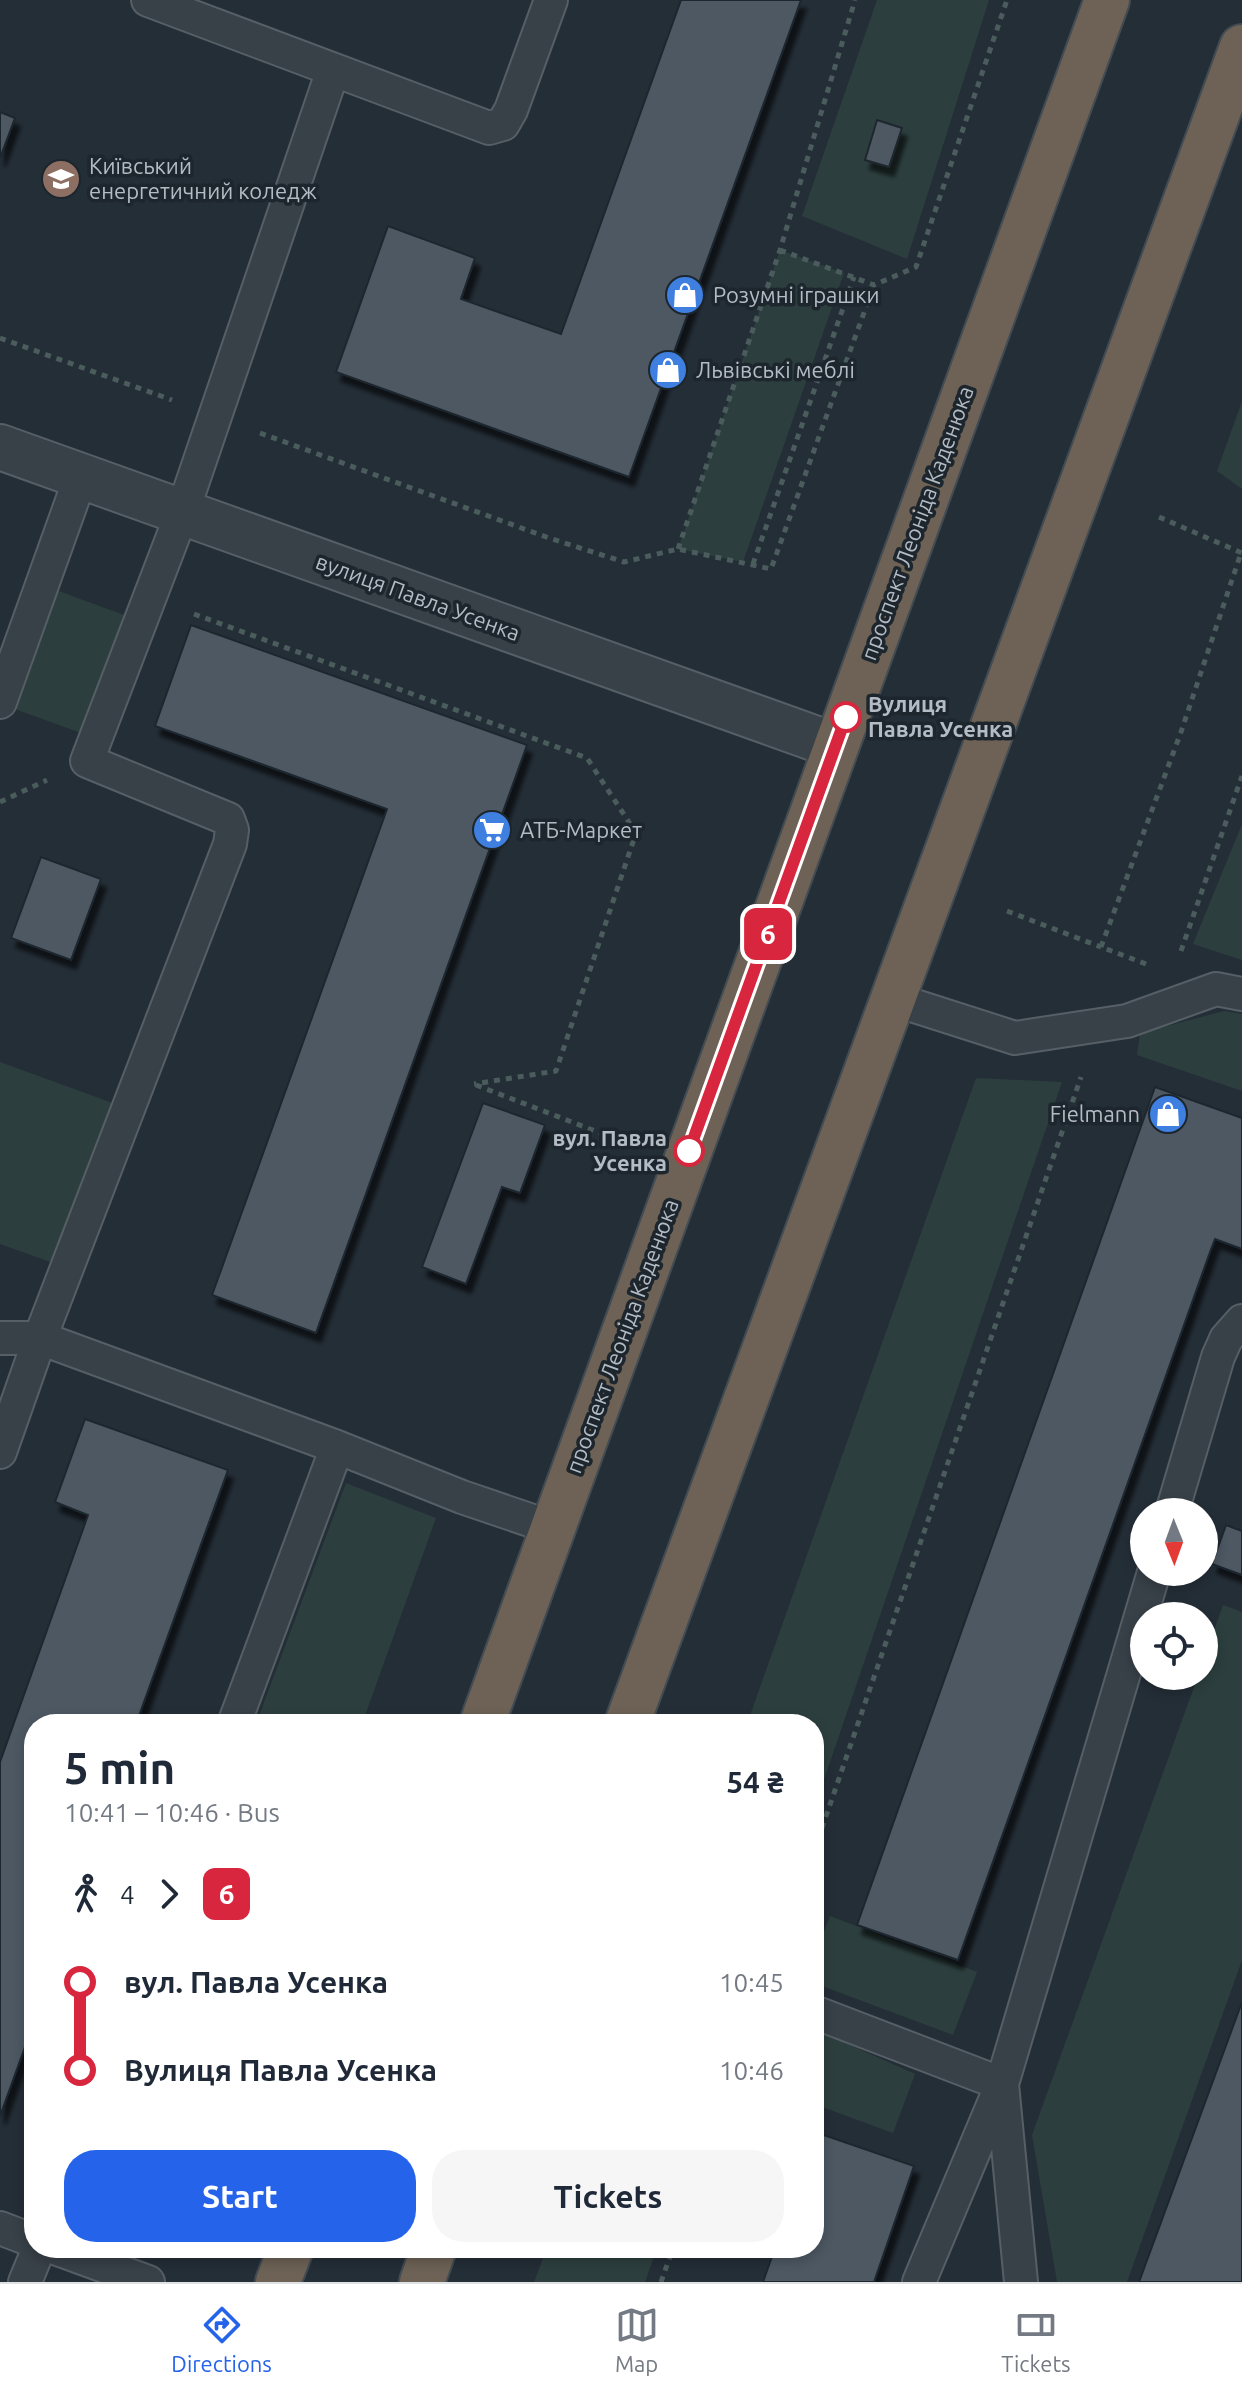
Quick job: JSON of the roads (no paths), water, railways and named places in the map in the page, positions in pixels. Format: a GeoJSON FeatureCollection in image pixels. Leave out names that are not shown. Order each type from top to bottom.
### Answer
{"type":"FeatureCollection","features":[{"type":"Feature","properties":{"kind":"highway","name":"проспект Леоніда Каденюка"},"geometry":{"type":"LineString","coordinates":[[486,1714],[1107,0]]}},
{"type":"Feature","properties":{"kind":"highway"},"geometry":{"type":"LineString","coordinates":[[631,1714],[1242,47]]}},
{"type":"Feature","properties":{"kind":"highway"},"geometry":{"type":"LineString","coordinates":[[278,2282],[287,2258]]}},
{"type":"Feature","properties":{"kind":"highway"},"geometry":{"type":"LineString","coordinates":[[422,2282],[430,2258]]}},
{"type":"Feature","properties":{"kind":"street","name":"вулиця Павла Усенка"},"geometry":{"type":"LineString","coordinates":[[0,447],[836,746]]}},
{"type":"Feature","properties":{"kind":"lane"},"geometry":{"type":"LineString","coordinates":[[148,0],[489,128],[503,124],[551,0]]}},
{"type":"Feature","properties":{"kind":"lane"},"geometry":{"type":"LineString","coordinates":[[0,1452],[40,1338],[230,844],[232,830],[228,819],[87,761],[182,513],[333,70]]}},
{"type":"Feature","properties":{"kind":"lane"},"geometry":{"type":"LineString","coordinates":[[0,702],[81,476]]}},
{"type":"Feature","properties":{"kind":"lane"},"geometry":{"type":"LineString","coordinates":[[893,999],[1015,1038],[1127,1021],[1216,989],[1242,994]]}},
{"type":"Feature","properties":{"kind":"lane"},"geometry":{"type":"LineString","coordinates":[[1176,1498],[1218,1357],[1226,1339],[1242,1321]]}},
{"type":"Feature","properties":{"kind":"lane"},"geometry":{"type":"LineString","coordinates":[[0,1338],[40,1338],[337,1447],[462,1497],[553,1528]]}},
{"type":"Feature","properties":{"kind":"lane"},"geometry":{"type":"LineString","coordinates":[[238,1714],[337,1447]]}},
{"type":"Feature","properties":{"kind":"lane"},"geometry":{"type":"LineString","coordinates":[[919,2282],[1002,2084],[1150,1586]]}},
{"type":"Feature","properties":{"kind":"lane"},"geometry":{"type":"LineString","coordinates":[[824,2016],[1002,2084]]}},
{"type":"Feature","properties":{"kind":"lane"},"geometry":{"type":"LineString","coordinates":[[1002,2084],[1021,2282]]}},
{"type":"Feature","properties":{"kind":"lane"},"geometry":{"type":"LineString","coordinates":[[0,2228],[24,2237]]}},
{"type":"Feature","properties":{"kind":"lane"},"geometry":{"type":"LineString","coordinates":[[25,2282],[35,2258]]}},
{"type":"Feature","properties":{"kind":"lane"},"geometry":{"type":"LineString","coordinates":[[82,2258],[148,2282]]}},
{"type":"Feature","properties":{"kind":"place","name":"Київський енергетичний коледж"},"geometry":{"type":"Point","coordinates":[61,179]}},
{"type":"Feature","properties":{"kind":"place","name":"Розумні іграшки"},"geometry":{"type":"Point","coordinates":[685,295]}},
{"type":"Feature","properties":{"kind":"place","name":"Львівські меблі"},"geometry":{"type":"Point","coordinates":[668,370]}},
{"type":"Feature","properties":{"kind":"place","name":"Вулиця Павла Усенка"},"geometry":{"type":"Point","coordinates":[846,717]}},
{"type":"Feature","properties":{"kind":"place","name":"АТБ-Маркет"},"geometry":{"type":"Point","coordinates":[492,830]}},
{"type":"Feature","properties":{"kind":"place","name":"Fielmann"},"geometry":{"type":"Point","coordinates":[1168,1114]}},
{"type":"Feature","properties":{"kind":"place","name":"вул. Павла Усенка"},"geometry":{"type":"Point","coordinates":[689,1151]}}]}
